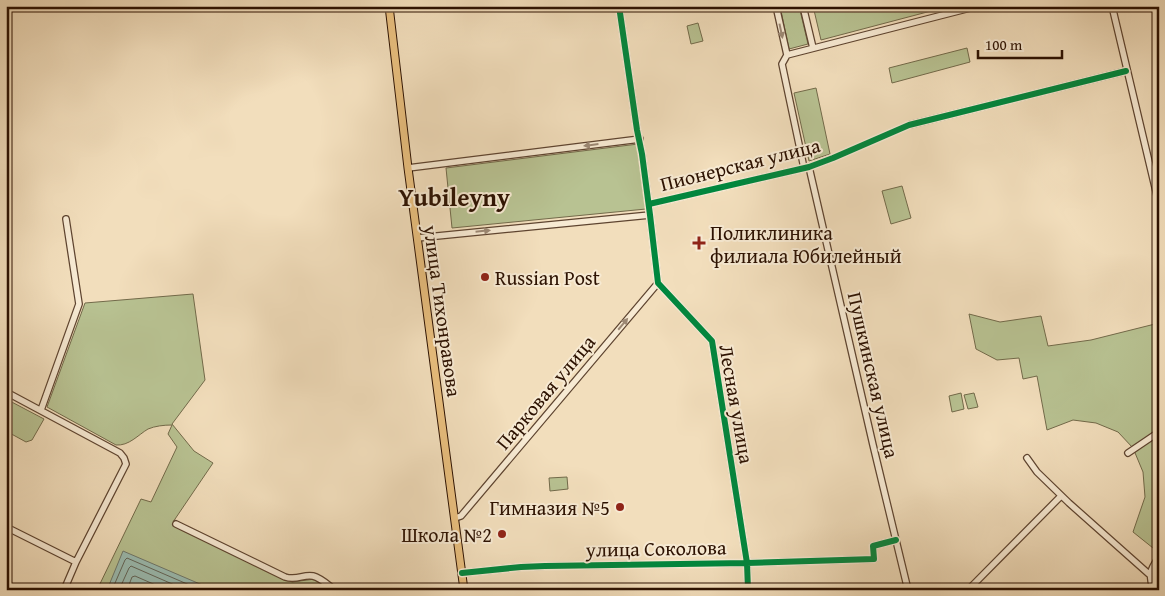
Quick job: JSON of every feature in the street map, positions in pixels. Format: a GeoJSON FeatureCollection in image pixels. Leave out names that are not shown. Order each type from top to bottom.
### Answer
{"type":"FeatureCollection","features":[{"type":"Feature","properties":{"kind":"main road","name":"улица Тихонравова"},"geometry":{"type":"LineString","coordinates":[[388,6],[464,590]]}},
{"type":"Feature","properties":{"kind":"street"},"geometry":{"type":"LineString","coordinates":[[619,6],[637,130],[640,139],[658,283]]}},
{"type":"Feature","properties":{"kind":"street","name":"Пушкинская улица"},"geometry":{"type":"LineString","coordinates":[[776,6],[787,55],[782,64],[908,590]]}},
{"type":"Feature","properties":{"kind":"street"},"geometry":{"type":"LineString","coordinates":[[803,6],[813,48]]}},
{"type":"Feature","properties":{"kind":"street"},"geometry":{"type":"LineString","coordinates":[[787,55],[978,6]]}},
{"type":"Feature","properties":{"kind":"street"},"geometry":{"type":"LineString","coordinates":[[1112,6],[1159,204]]}},
{"type":"Feature","properties":{"kind":"street","name":"Пионерская улица"},"geometry":{"type":"LineString","coordinates":[[649,204],[827,161],[908,125],[1126,71]]}},
{"type":"Feature","properties":{"kind":"street"},"geometry":{"type":"LineString","coordinates":[[408,168],[640,139]]}},
{"type":"Feature","properties":{"kind":"street","name":"Пионерская улица"},"geometry":{"type":"LineString","coordinates":[[417,238],[650,215]]}},
{"type":"Feature","properties":{"kind":"street"},"geometry":{"type":"LineString","coordinates":[[41,410],[79,304],[66,219]]}},
{"type":"Feature","properties":{"kind":"street","name":"Парковая улица"},"geometry":{"type":"LineString","coordinates":[[454,518],[461,516],[658,283]]}},
{"type":"Feature","properties":{"kind":"street","name":"Лесная улица"},"geometry":{"type":"LineString","coordinates":[[658,283],[712,341],[747,563],[748,590]]}},
{"type":"Feature","properties":{"kind":"street"},"geometry":{"type":"LineString","coordinates":[[6,392],[120,452],[125,460],[126,464],[76,562],[64,590]]}},
{"type":"Feature","properties":{"kind":"street"},"geometry":{"type":"LineString","coordinates":[[1128,453],[1159,432]]}},
{"type":"Feature","properties":{"kind":"street"},"geometry":{"type":"LineString","coordinates":[[1027,458],[1037,472],[1061,496],[1150,575]]}},
{"type":"Feature","properties":{"kind":"street"},"geometry":{"type":"LineString","coordinates":[[968,590],[1061,496]]}},
{"type":"Feature","properties":{"kind":"street"},"geometry":{"type":"LineString","coordinates":[[176,524],[284,577],[291,579],[312,575],[335,590]]}},
{"type":"Feature","properties":{"kind":"street"},"geometry":{"type":"LineString","coordinates":[[6,527],[76,562]]}},
{"type":"Feature","properties":{"kind":"street","name":"улица Соколова"},"geometry":{"type":"LineString","coordinates":[[462,573],[521,566],[874,559],[873,546],[896,540]]}},
{"type":"Feature","properties":{"kind":"street"},"geometry":{"type":"LineString","coordinates":[[1152,590],[1150,575],[1159,557]]}},
{"type":"Feature","properties":{"kind":"green space"},"geometry":{"type":"Polygon","coordinates":[[[780,6],[799,6],[808,44],[789,49],[780,6]]]}},
{"type":"Feature","properties":{"kind":"green space"},"geometry":{"type":"Polygon","coordinates":[[[813,6],[950,6],[821,40],[813,6]]]}},
{"type":"Feature","properties":{"kind":"green space"},"geometry":{"type":"Polygon","coordinates":[[[698,23],[703,41],[691,44],[687,26],[698,23]]]}},
{"type":"Feature","properties":{"kind":"green space"},"geometry":{"type":"Polygon","coordinates":[[[967,48],[970,62],[892,83],[889,68],[967,48]]]}},
{"type":"Feature","properties":{"kind":"green space"},"geometry":{"type":"Polygon","coordinates":[[[816,88],[830,154],[809,161],[794,93],[816,88]]]}},
{"type":"Feature","properties":{"kind":"green space"},"geometry":{"type":"Polygon","coordinates":[[[638,144],[646,209],[452,228],[446,168],[638,144]]]}},
{"type":"Feature","properties":{"kind":"green space"},"geometry":{"type":"Polygon","coordinates":[[[902,186],[911,218],[891,224],[882,191],[902,186]]]}},
{"type":"Feature","properties":{"kind":"green space"},"geometry":{"type":"Polygon","coordinates":[[[193,294],[205,380],[172,424],[194,451],[213,463],[173,522],[292,582],[315,579],[330,590],[97,590],[141,499],[151,502],[177,447],[168,434],[172,425],[148,429],[125,444],[116,445],[47,407],[85,303],[193,294]]]}},
{"type":"Feature","properties":{"kind":"green space"},"geometry":{"type":"Polygon","coordinates":[[[969,314],[1000,322],[1041,316],[1048,346],[1091,340],[1159,323],[1159,540],[1153,548],[1133,532],[1145,497],[1143,472],[1133,448],[1118,432],[1096,423],[1073,420],[1047,430],[1037,376],[1023,379],[1019,358],[997,360],[976,349],[969,314]]]}},
{"type":"Feature","properties":{"kind":"green space"},"geometry":{"type":"Polygon","coordinates":[[[961,393],[964,409],[952,412],[949,396],[961,393]]]}},
{"type":"Feature","properties":{"kind":"green space"},"geometry":{"type":"Polygon","coordinates":[[[974,393],[978,407],[968,409],[964,395],[974,393]]]}},
{"type":"Feature","properties":{"kind":"green space"},"geometry":{"type":"Polygon","coordinates":[[[6,399],[44,419],[32,440],[26,442],[6,431],[6,399]]]}},
{"type":"Feature","properties":{"kind":"green space"},"geometry":{"type":"Polygon","coordinates":[[[567,477],[568,489],[550,491],[549,478],[567,477]]]}},
{"type":"Feature","properties":{"kind":"water"},"geometry":{"type":"Polygon","coordinates":[[[123,551],[214,590],[107,590],[123,551]]]}},
{"type":"Feature","properties":{"kind":"cycle path"},"geometry":{"type":"LineString","coordinates":[[619,6],[642,154],[658,283],[712,341],[747,563],[748,590]]}},
{"type":"Feature","properties":{"kind":"cycle path"},"geometry":{"type":"LineString","coordinates":[[649,204],[809,167],[909,125],[1126,71]]}},
{"type":"Feature","properties":{"kind":"cycle path"},"geometry":{"type":"LineString","coordinates":[[462,573],[545,566],[874,559],[873,546],[896,540]]}},
{"type":"Feature","properties":{"kind":"place","name":"Поликлиника филиала Юбилейный"},"geometry":{"type":"Point","coordinates":[699,243]}},
{"type":"Feature","properties":{"kind":"place","name":"Russian Post"},"geometry":{"type":"Point","coordinates":[485,277]}},
{"type":"Feature","properties":{"kind":"place","name":"Гимназия №5"},"geometry":{"type":"Point","coordinates":[620,507]}},
{"type":"Feature","properties":{"kind":"place","name":"Школа №2"},"geometry":{"type":"Point","coordinates":[502,534]}},
{"type":"Feature","properties":{"kind":"district","name":"Yubileyny"},"geometry":{"type":"Point","coordinates":[454,197]}}]}
